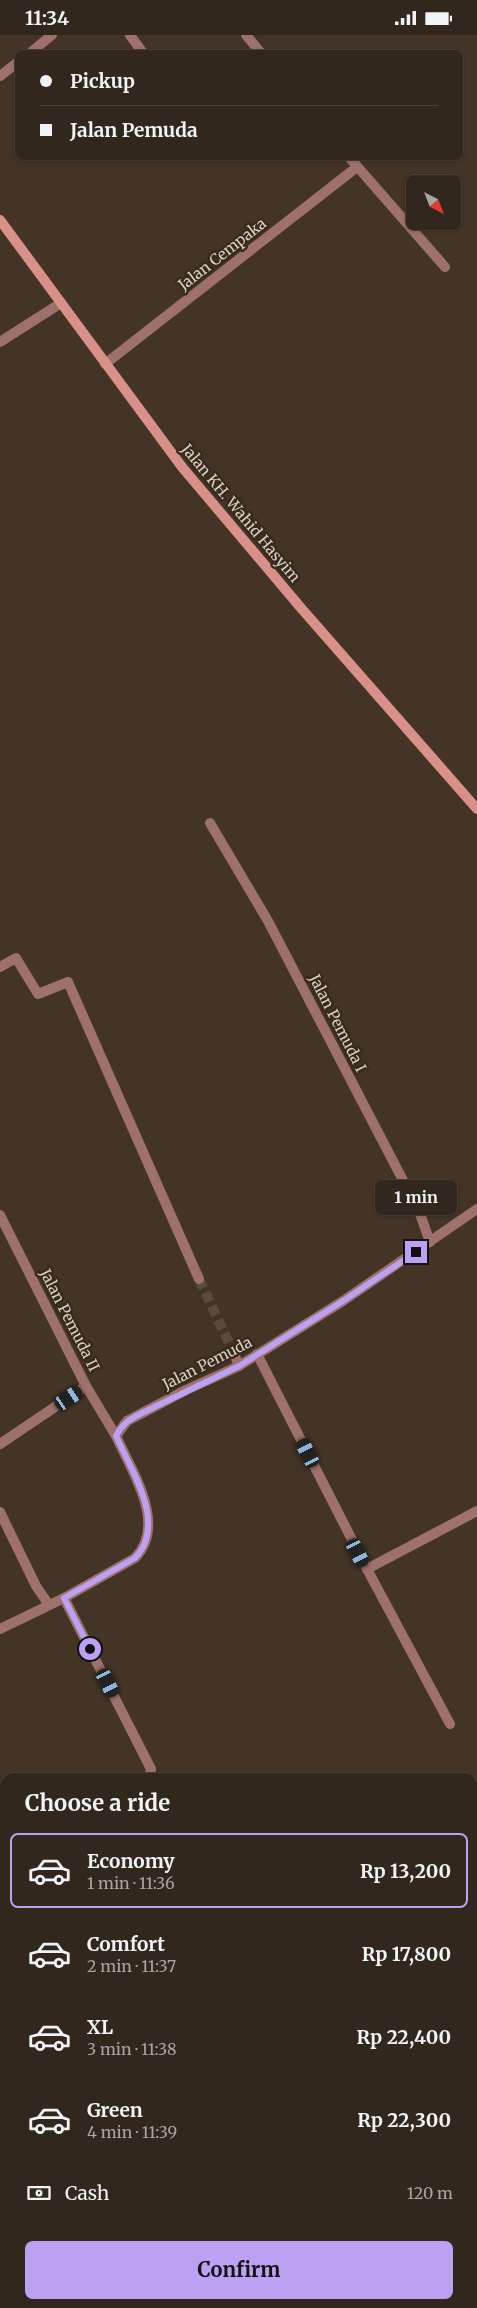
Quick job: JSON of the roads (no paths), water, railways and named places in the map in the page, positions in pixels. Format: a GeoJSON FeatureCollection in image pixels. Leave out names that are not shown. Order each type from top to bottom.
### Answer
{"type":"FeatureCollection","features":[{"type":"Feature","properties":{"kind":"street"},"geometry":{"type":"LineString","coordinates":[[34,50],[52,35]]}},
{"type":"Feature","properties":{"kind":"street"},"geometry":{"type":"LineString","coordinates":[[130,35],[141,50]]}},
{"type":"Feature","properties":{"kind":"street"},"geometry":{"type":"LineString","coordinates":[[246,35],[258,50]]}},
{"type":"Feature","properties":{"kind":"street"},"geometry":{"type":"LineString","coordinates":[[0,76],[15,64]]}},
{"type":"Feature","properties":{"kind":"street"},"geometry":{"type":"LineString","coordinates":[[351,160],[445,267]]}},
{"type":"Feature","properties":{"kind":"street","name":"Jalan Cempaka"},"geometry":{"type":"LineString","coordinates":[[105,364],[357,167]]}},
{"type":"Feature","properties":{"kind":"street","name":"Jalan KH. Wahid Hasyim"},"geometry":{"type":"LineString","coordinates":[[0,220],[188,475],[338,652],[477,809]]}},
{"type":"Feature","properties":{"kind":"street"},"geometry":{"type":"LineString","coordinates":[[0,342],[61,303]]}},
{"type":"Feature","properties":{"kind":"street","name":"Jalan Pemuda I"},"geometry":{"type":"LineString","coordinates":[[210,823],[278,939],[419,1211],[430,1242]]}},
{"type":"Feature","properties":{"kind":"street"},"geometry":{"type":"LineString","coordinates":[[0,967],[16,958],[38,994],[68,982],[199,1279]]}},
{"type":"Feature","properties":{"kind":"street","name":"Jalan Pemuda"},"geometry":{"type":"LineString","coordinates":[[116,1436],[127,1421],[237,1361],[257,1354],[343,1301],[477,1209]]}},
{"type":"Feature","properties":{"kind":"street","name":"Jalan Pemuda II"},"geometry":{"type":"LineString","coordinates":[[0,1215],[86,1386],[116,1436]]}},
{"type":"Feature","properties":{"kind":"street"},"geometry":{"type":"LineString","coordinates":[[257,1354],[367,1569],[450,1724]]}},
{"type":"Feature","properties":{"kind":"street"},"geometry":{"type":"LineString","coordinates":[[0,1444],[86,1386]]}},
{"type":"Feature","properties":{"kind":"street"},"geometry":{"type":"LineString","coordinates":[[0,1629],[64,1598],[135,1558],[142,1551],[150,1527],[144,1498],[116,1436]]}},
{"type":"Feature","properties":{"kind":"street"},"geometry":{"type":"LineString","coordinates":[[367,1569],[477,1511]]}},
{"type":"Feature","properties":{"kind":"street"},"geometry":{"type":"LineString","coordinates":[[0,1512],[36,1586],[49,1605]]}},
{"type":"Feature","properties":{"kind":"street"},"geometry":{"type":"LineString","coordinates":[[64,1598],[151,1769],[150,1773]]}},
{"type":"Feature","properties":{"kind":"tunnel"},"geometry":{"type":"LineString","coordinates":[[199,1279],[235,1356]]}}]}
